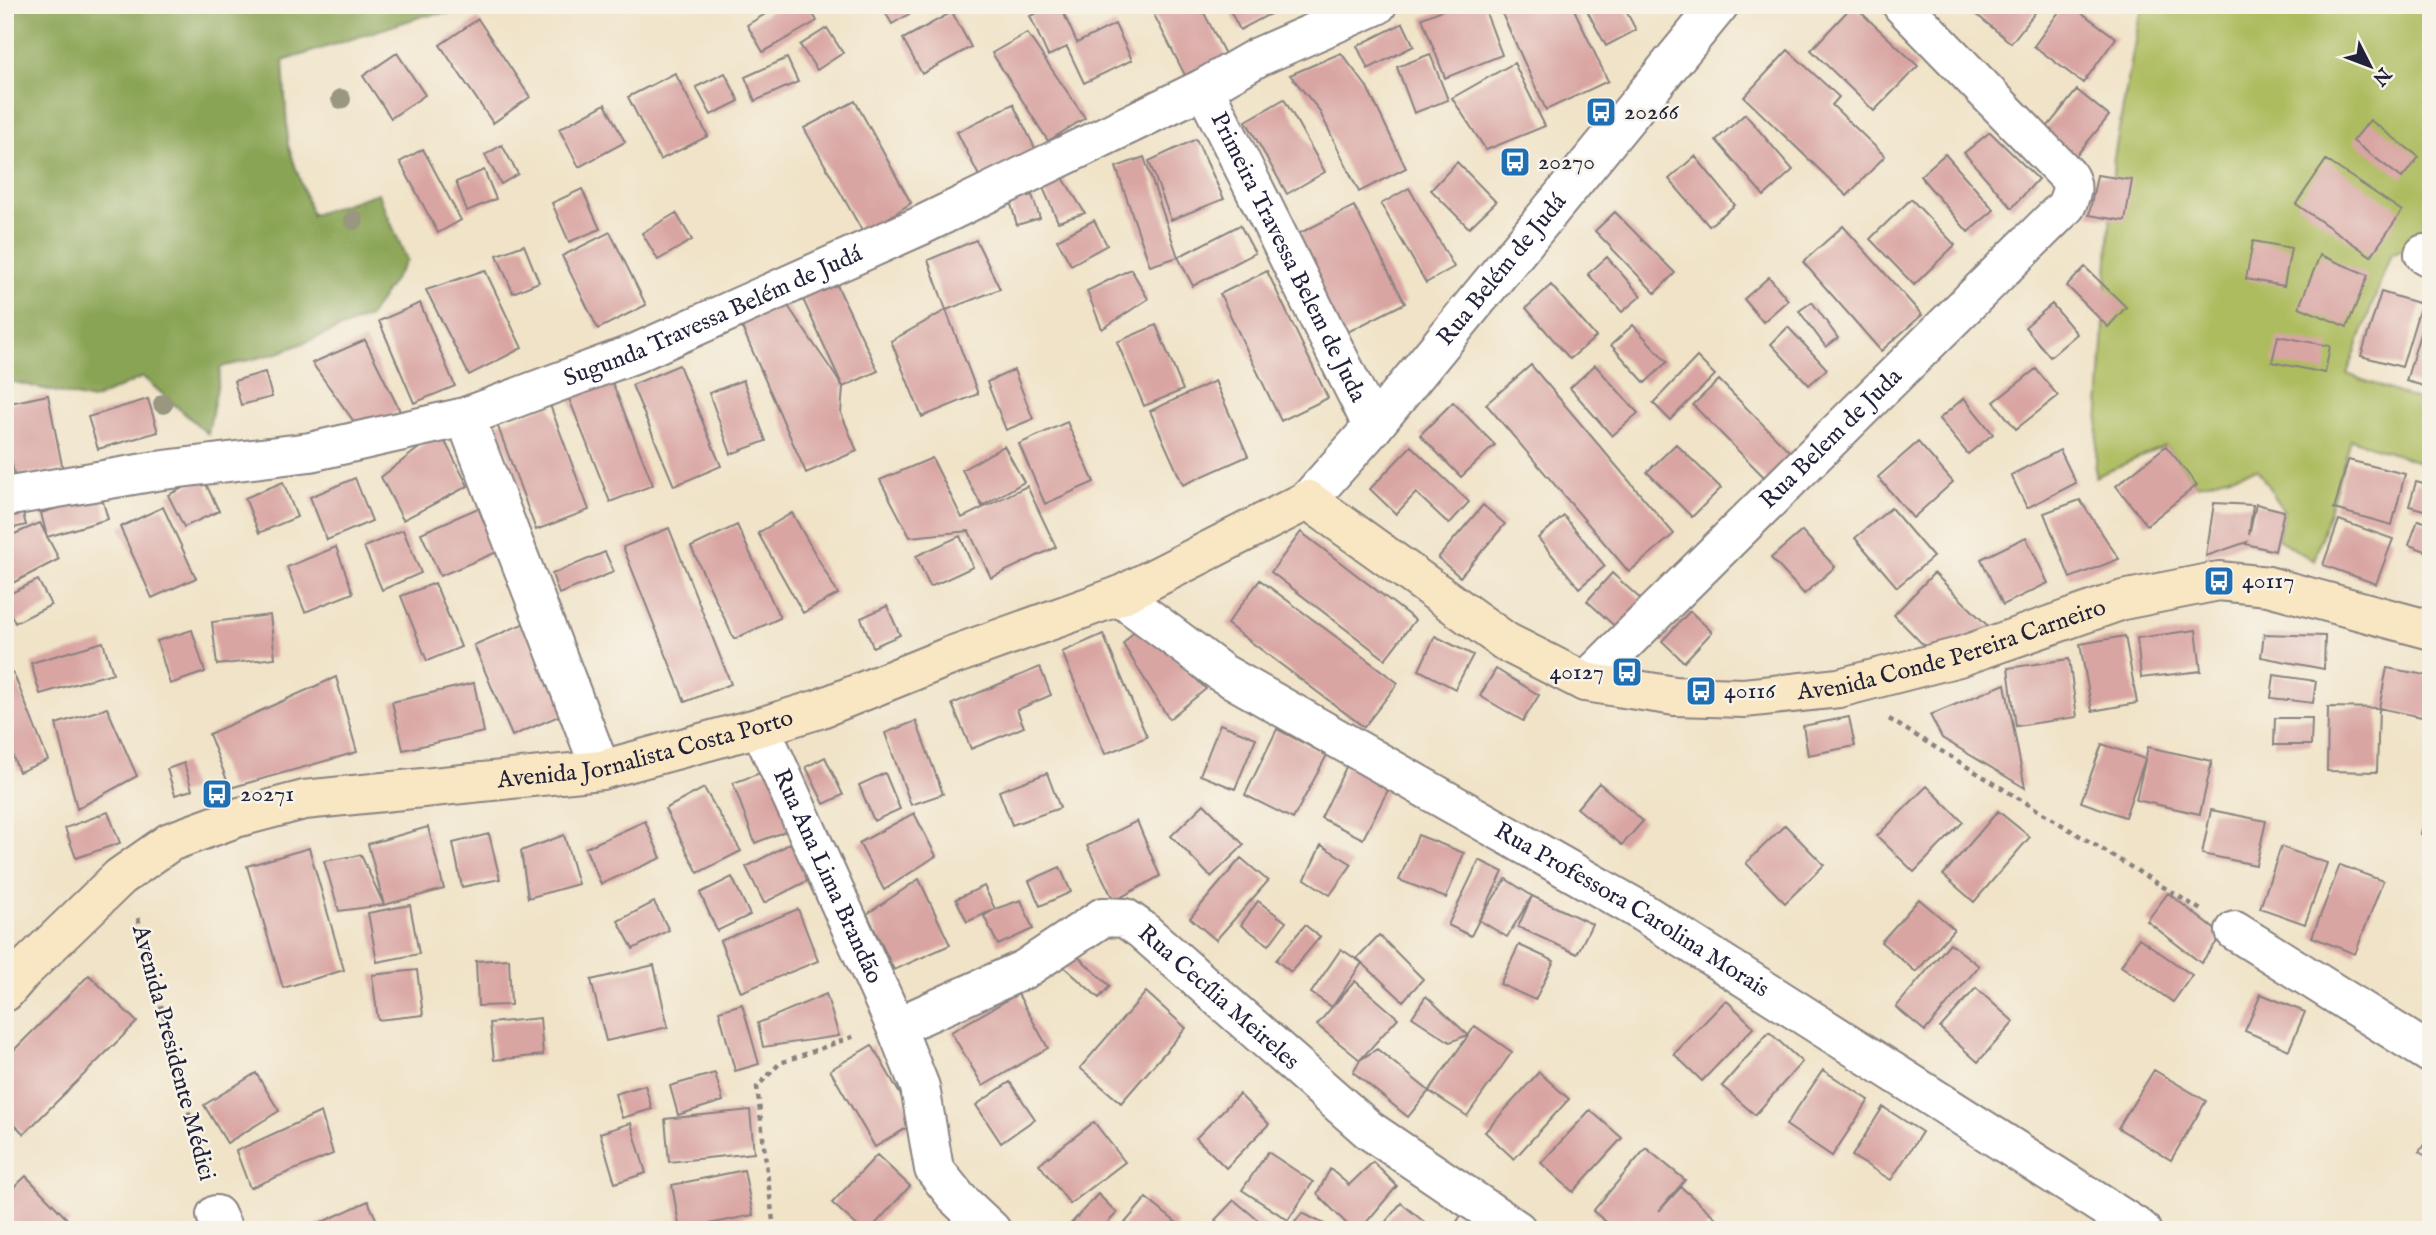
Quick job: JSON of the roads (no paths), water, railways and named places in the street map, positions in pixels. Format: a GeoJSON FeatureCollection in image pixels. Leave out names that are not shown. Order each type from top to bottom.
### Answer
{"type":"FeatureCollection","features":[{"type":"Feature","properties":{"kind":"main road","name":"Avenida Conde Pereira Carneiro"},"geometry":{"type":"LineString","coordinates":[[1308,500],[1506,642],[1585,682],[1675,696],[1744,698],[1839,688],[1959,657],[2123,600],[2218,581],[2268,586],[2431,630]]}},
{"type":"Feature","properties":{"kind":"main road","name":"Avenida Jornalista Costa Porto"},"geometry":{"type":"LineString","coordinates":[[5,992],[23,971],[120,877],[170,842],[236,818],[304,800],[601,770],[760,727],[819,709],[948,657],[1119,596],[1308,500]]}},
{"type":"Feature","properties":{"kind":"street","name":"Sugunda Travessa Belém de Judá"},"geometry":{"type":"LineString","coordinates":[[5,497],[156,471],[310,452],[465,417],[648,347],[920,226],[1204,88],[1258,57],[1377,5]]}},
{"type":"Feature","properties":{"kind":"street","name":"Rua Belém de Judá"},"geometry":{"type":"LineString","coordinates":[[1308,500],[1373,427],[1719,5]]}},
{"type":"Feature","properties":{"kind":"street","name":"Rua Belem de Juda"},"geometry":{"type":"LineString","coordinates":[[1585,682],[2066,206],[2072,191],[2072,182],[2067,175],[1902,5]]}},
{"type":"Feature","properties":{"kind":"street","name":"Primeira Travessa Belem de Juda"},"geometry":{"type":"LineString","coordinates":[[1204,88],[1373,427]]}},
{"type":"Feature","properties":{"kind":"street"},"geometry":{"type":"LineString","coordinates":[[465,417],[601,770]]}},
{"type":"Feature","properties":{"kind":"street","name":"Rua Professora Carolina Morais"},"geometry":{"type":"LineString","coordinates":[[1119,596],[1222,673],[1634,907],[2141,1230]]}},
{"type":"Feature","properties":{"kind":"street","name":"Rua Ana Lima Brandão"},"geometry":{"type":"LineString","coordinates":[[760,727],[897,1027],[920,1087],[934,1169],[958,1199],[991,1230]]}},
{"type":"Feature","properties":{"kind":"street","name":"Rua Cecília Meireles"},"geometry":{"type":"LineString","coordinates":[[897,1027],[1025,969],[1103,917],[1125,918],[1369,1130],[1517,1230]]}},
{"type":"Feature","properties":{"kind":"street"},"geometry":{"type":"LineString","coordinates":[[2235,931],[2431,1054]]}},
{"type":"Feature","properties":{"kind":"place","name":"20266"},"geometry":{"type":"Point","coordinates":[1601,112]}},
{"type":"Feature","properties":{"kind":"place","name":"20270"},"geometry":{"type":"Point","coordinates":[1515,162]}},
{"type":"Feature","properties":{"kind":"place","name":"40117"},"geometry":{"type":"Point","coordinates":[2219,581]}},
{"type":"Feature","properties":{"kind":"place","name":"40127"},"geometry":{"type":"Point","coordinates":[1627,672]}},
{"type":"Feature","properties":{"kind":"place","name":"40116"},"geometry":{"type":"Point","coordinates":[1701,691]}},
{"type":"Feature","properties":{"kind":"place","name":"20271"},"geometry":{"type":"Point","coordinates":[217,794]}}]}
